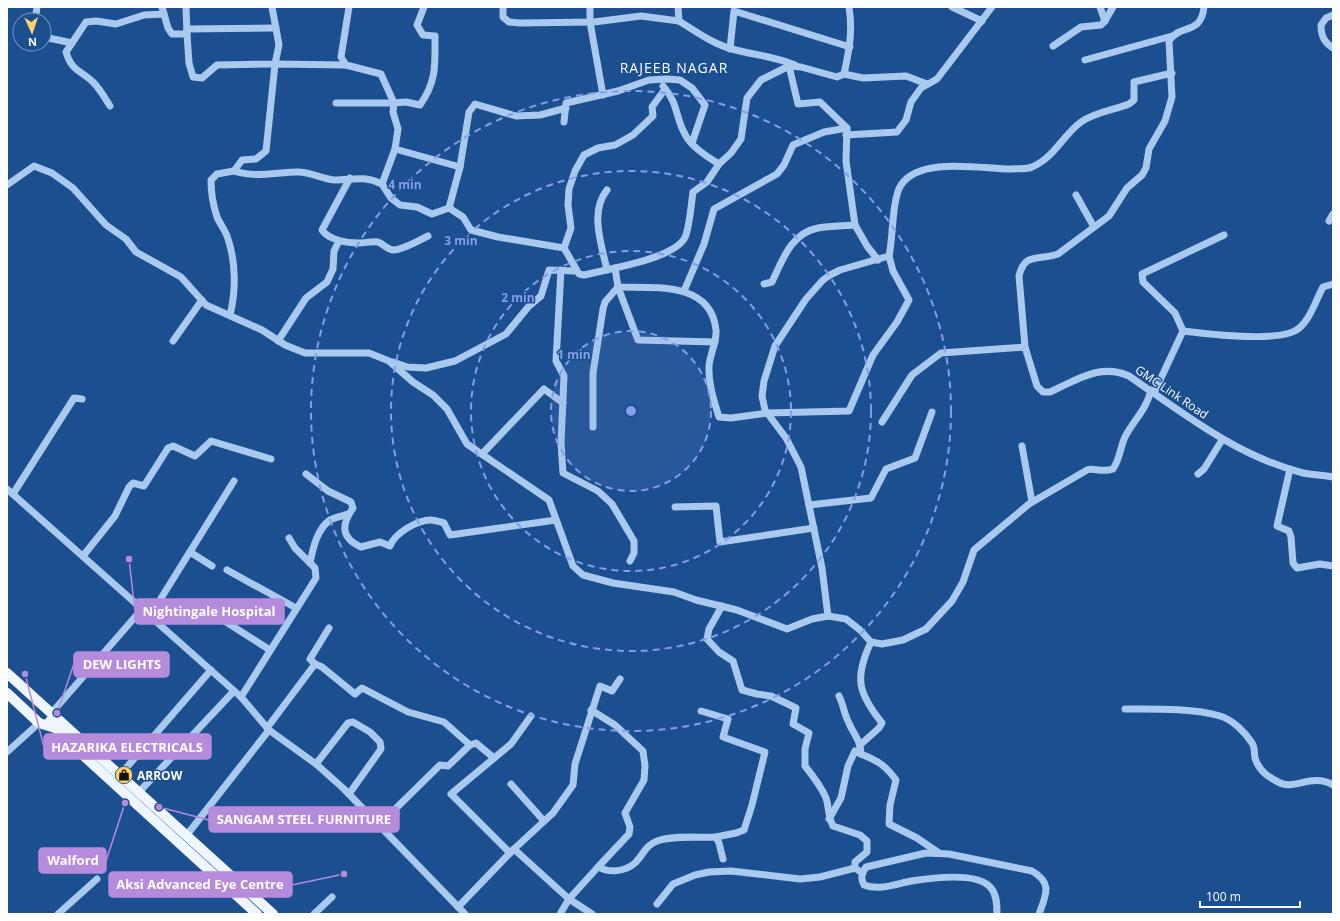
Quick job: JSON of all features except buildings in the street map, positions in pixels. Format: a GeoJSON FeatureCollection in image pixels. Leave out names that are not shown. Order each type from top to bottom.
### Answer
{"type":"FeatureCollection","features":[{"type":"Feature","properties":{"kind":"main road"},"geometry":{"type":"LineString","coordinates":[[7,665],[47,715]]}},
{"type":"Feature","properties":{"kind":"main road"},"geometry":{"type":"LineString","coordinates":[[7,674],[60,727],[120,775],[273,914]]}},
{"type":"Feature","properties":{"kind":"main road"},"geometry":{"type":"LineString","coordinates":[[7,682],[60,727],[69,742],[257,914]]}},
{"type":"Feature","properties":{"kind":"main road"},"geometry":{"type":"LineString","coordinates":[[7,693],[47,715]]}},
{"type":"Feature","properties":{"kind":"street"},"geometry":{"type":"LineString","coordinates":[[186,7],[189,62],[193,77],[202,78],[217,65],[275,64],[346,66],[381,74],[394,103],[393,112],[398,130],[395,149],[382,184]]}},
{"type":"Feature","properties":{"kind":"street"},"geometry":{"type":"LineString","coordinates":[[234,171],[242,160],[256,159],[266,151],[275,64],[279,44],[272,7]]}},
{"type":"Feature","properties":{"kind":"street"},"geometry":{"type":"LineString","coordinates":[[346,66],[341,57],[349,7]]}},
{"type":"Feature","properties":{"kind":"street"},"geometry":{"type":"LineString","coordinates":[[336,103],[406,102],[420,105],[427,95],[436,69],[435,36],[423,35],[417,25],[424,7]]}},
{"type":"Feature","properties":{"kind":"street"},"geometry":{"type":"LineString","coordinates":[[504,7],[503,17],[509,22],[590,22],[641,16],[679,21],[707,38],[730,49],[777,57],[801,67],[838,77],[844,74],[863,78],[906,76],[927,84]]}},
{"type":"Feature","properties":{"kind":"street"},"geometry":{"type":"LineString","coordinates":[[590,7],[590,22],[603,95]]}},
{"type":"Feature","properties":{"kind":"street"},"geometry":{"type":"LineString","coordinates":[[678,7],[679,21]]}},
{"type":"Feature","properties":{"kind":"street"},"geometry":{"type":"LineString","coordinates":[[844,74],[850,47],[852,23],[849,7]]}},
{"type":"Feature","properties":{"kind":"street"},"geometry":{"type":"LineString","coordinates":[[952,7],[982,21]]}},
{"type":"Feature","properties":{"kind":"street"},"geometry":{"type":"LineString","coordinates":[[684,291],[704,244],[714,209],[777,174],[784,165],[793,145],[824,132],[897,132],[906,120],[911,102],[921,88],[937,79],[992,7]]}},
{"type":"Feature","properties":{"kind":"street"},"geometry":{"type":"LineString","coordinates":[[1100,7],[1105,21]]}},
{"type":"Feature","properties":{"kind":"street"},"geometry":{"type":"LineString","coordinates":[[1052,46],[1080,27],[1101,26],[1113,7]]}},
{"type":"Feature","properties":{"kind":"street"},"geometry":{"type":"LineString","coordinates":[[1085,60],[1172,36],[1199,23],[1203,15],[1204,7]]}},
{"type":"Feature","properties":{"kind":"street"},"geometry":{"type":"LineString","coordinates":[[110,106],[92,81],[75,70],[69,61],[66,52],[86,22],[96,20],[116,24],[163,10],[168,28],[172,34],[187,31],[276,28]]}},
{"type":"Feature","properties":{"kind":"street"},"geometry":{"type":"LineString","coordinates":[[730,49],[734,11],[850,47]]}},
{"type":"Feature","properties":{"kind":"street"},"geometry":{"type":"LineString","coordinates":[[1333,15],[1326,18],[1321,25],[1321,34],[1326,44],[1333,48]]}},
{"type":"Feature","properties":{"kind":"street","name":"GMC Link Road"},"geometry":{"type":"LineString","coordinates":[[1172,36],[1169,41],[1172,73],[1172,97],[1169,111],[1149,149],[1146,168],[1142,175],[1127,188],[1109,216],[1058,254],[1051,257],[1036,257],[1027,261],[1021,267],[1019,276],[1025,347],[1037,386],[1043,392],[1050,392],[1094,373],[1108,370],[1118,370],[1222,440],[1271,463],[1304,473],[1333,477]]}},
{"type":"Feature","properties":{"kind":"street"},"geometry":{"type":"LineString","coordinates":[[52,38],[72,43]]}},
{"type":"Feature","properties":{"kind":"street"},"geometry":{"type":"LineString","coordinates":[[665,89],[652,107],[653,116],[633,135],[615,145],[598,148],[584,156],[575,172],[569,189],[568,205],[571,228],[564,248],[575,271],[579,274],[584,276],[663,254],[674,248],[686,237],[693,192],[707,182],[719,164],[732,153],[741,139],[747,98],[762,80],[789,66],[801,67]]}},
{"type":"Feature","properties":{"kind":"street"},"geometry":{"type":"LineString","coordinates":[[789,66],[798,104],[820,102],[846,131],[846,161],[855,225],[867,246],[878,260]]}},
{"type":"Feature","properties":{"kind":"street"},"geometry":{"type":"LineString","coordinates":[[618,287],[664,288],[684,291],[700,298],[709,307],[716,329],[715,342],[709,366],[711,390],[718,417],[731,418],[766,413],[848,411],[873,355],[897,322],[909,300],[893,271],[889,256],[896,196],[901,184],[914,174],[950,165],[990,169],[1031,168],[1052,152],[1071,130],[1081,122],[1095,115],[1129,104],[1134,100],[1134,82],[1172,73]]}},
{"type":"Feature","properties":{"kind":"street"},"geometry":{"type":"LineString","coordinates":[[564,122],[566,103],[603,95],[649,80],[680,80],[692,88],[705,105],[692,143]]}},
{"type":"Feature","properties":{"kind":"street"},"geometry":{"type":"LineString","coordinates":[[657,80],[665,89],[677,110],[686,138],[719,164]]}},
{"type":"Feature","properties":{"kind":"street"},"geometry":{"type":"LineString","coordinates":[[449,208],[460,167],[469,112],[475,104],[516,116],[540,115],[566,108]]}},
{"type":"Feature","properties":{"kind":"street"},"geometry":{"type":"LineString","coordinates":[[395,149],[460,167]]}},
{"type":"Feature","properties":{"kind":"street"},"geometry":{"type":"LineString","coordinates":[[7,185],[34,166],[52,173],[73,188],[106,225],[126,239],[136,252],[181,277],[206,305],[262,330],[278,341],[305,353],[369,354],[408,367],[426,368],[455,361],[506,334],[529,306],[540,296],[549,270],[575,271]]}},
{"type":"Feature","properties":{"kind":"street"},"geometry":{"type":"LineString","coordinates":[[230,315],[233,304],[233,261],[228,238],[217,217],[211,196],[211,180],[216,174],[234,171],[261,174],[299,172],[334,180],[350,178],[371,179],[382,184],[391,198],[400,205],[417,207],[432,214],[449,208]]}},
{"type":"Feature","properties":{"kind":"street"},"geometry":{"type":"LineString","coordinates":[[350,178],[322,230],[326,235],[339,241],[358,243],[376,242],[382,244],[388,250],[395,250],[428,236]]}},
{"type":"Feature","properties":{"kind":"street"},"geometry":{"type":"LineString","coordinates":[[607,190],[602,196],[598,209],[598,225],[607,270]]}},
{"type":"Feature","properties":{"kind":"street"},"geometry":{"type":"LineString","coordinates":[[1076,195],[1094,227]]}},
{"type":"Feature","properties":{"kind":"street"},"geometry":{"type":"LineString","coordinates":[[449,208],[463,217],[471,230],[498,237],[564,248]]}},
{"type":"Feature","properties":{"kind":"street"},"geometry":{"type":"LineString","coordinates":[[764,284],[772,282],[783,257],[792,244],[801,235],[816,228],[855,225]]}},
{"type":"Feature","properties":{"kind":"street"},"geometry":{"type":"LineString","coordinates":[[1183,331],[1175,313],[1143,282],[1142,274],[1224,235]]}},
{"type":"Feature","properties":{"kind":"street"},"geometry":{"type":"LineString","coordinates":[[278,341],[306,298],[327,282],[333,270],[334,251],[339,241]]}},
{"type":"Feature","properties":{"kind":"street"},"geometry":{"type":"LineString","coordinates":[[828,616],[822,568],[800,467],[796,455],[766,413],[762,396],[764,381],[775,346],[788,324],[806,299],[830,275],[889,256]]}},
{"type":"Feature","properties":{"kind":"street"},"geometry":{"type":"LineString","coordinates":[[615,268],[618,287],[638,340],[715,342]]}},
{"type":"Feature","properties":{"kind":"street"},"geometry":{"type":"LineString","coordinates":[[561,270],[556,361],[564,376],[560,443],[563,473],[598,491],[612,504],[634,541],[634,553],[630,561]]}},
{"type":"Feature","properties":{"kind":"street"},"geometry":{"type":"LineString","coordinates":[[1183,331],[1235,337],[1291,334],[1300,328],[1306,320],[1323,287],[1333,284]]}},
{"type":"Feature","properties":{"kind":"street"},"geometry":{"type":"LineString","coordinates":[[593,426],[593,373],[603,309],[605,302],[618,287]]}},
{"type":"Feature","properties":{"kind":"street"},"geometry":{"type":"LineString","coordinates":[[173,341],[202,300]]}},
{"type":"Feature","properties":{"kind":"street"},"geometry":{"type":"LineString","coordinates":[[389,361],[447,409],[467,444],[549,500],[573,566],[583,575],[613,583],[674,592],[696,600],[722,606],[787,629],[812,619],[828,616],[846,619],[860,630],[871,642],[882,644],[903,640],[926,630],[952,601],[963,582],[974,550],[1032,502],[1090,468],[1098,472],[1112,469],[1118,461],[1124,440],[1131,426],[1149,402],[1152,392],[1183,331]]}},
{"type":"Feature","properties":{"kind":"street"},"geometry":{"type":"LineString","coordinates":[[882,422],[912,376],[940,353],[1025,347]]}},
{"type":"Feature","properties":{"kind":"street"},"geometry":{"type":"LineString","coordinates":[[482,454],[544,389],[563,403]]}},
{"type":"Feature","properties":{"kind":"street"},"geometry":{"type":"LineString","coordinates":[[82,399],[74,398],[10,491],[241,697],[268,729],[316,764],[379,825],[465,914]]}},
{"type":"Feature","properties":{"kind":"street"},"geometry":{"type":"LineString","coordinates":[[809,505],[871,498],[886,469],[915,458],[932,412]]}},
{"type":"Feature","properties":{"kind":"street"},"geometry":{"type":"LineString","coordinates":[[1198,474],[1204,469],[1222,440]]}},
{"type":"Feature","properties":{"kind":"street"},"geometry":{"type":"LineString","coordinates":[[83,556],[115,516],[129,487],[133,483],[144,486],[168,448],[173,446],[195,456],[211,441],[271,459]]}},
{"type":"Feature","properties":{"kind":"street"},"geometry":{"type":"LineString","coordinates":[[1022,446],[1032,502]]}},
{"type":"Feature","properties":{"kind":"street"},"geometry":{"type":"LineString","coordinates":[[1290,469],[1277,526],[1289,531],[1291,537],[1293,564],[1297,568],[1320,564],[1333,566]]}},
{"type":"Feature","properties":{"kind":"street"},"geometry":{"type":"LineString","coordinates":[[306,474],[328,491],[351,502],[353,508],[348,514],[345,529],[346,537],[352,543],[361,547],[380,542],[390,546],[392,541],[411,526],[431,520],[444,523],[450,535],[556,520]]}},
{"type":"Feature","properties":{"kind":"street"},"geometry":{"type":"LineString","coordinates":[[150,616],[234,481]]}},
{"type":"Feature","properties":{"kind":"street"},"geometry":{"type":"LineString","coordinates":[[675,507],[716,506],[720,542],[814,528]]}},
{"type":"Feature","properties":{"kind":"street"},"geometry":{"type":"LineString","coordinates":[[310,563],[316,540],[326,524],[331,520],[348,514]]}},
{"type":"Feature","properties":{"kind":"street"},"geometry":{"type":"LineString","coordinates":[[241,697],[316,578],[315,568],[295,548],[289,538]]}},
{"type":"Feature","properties":{"kind":"street"},"geometry":{"type":"LineString","coordinates":[[190,552],[212,566]]}},
{"type":"Feature","properties":{"kind":"street"},"geometry":{"type":"LineString","coordinates":[[227,570],[296,608]]}},
{"type":"Feature","properties":{"kind":"street"},"geometry":{"type":"LineString","coordinates":[[722,606],[709,629],[707,639],[719,652],[733,661],[742,690],[771,696],[796,708],[793,724],[809,733],[805,749],[805,766],[817,781],[826,799],[829,818],[833,826],[860,835],[867,841],[867,852],[855,862],[855,868]]}},
{"type":"Feature","properties":{"kind":"street"},"geometry":{"type":"LineString","coordinates":[[7,752],[47,715],[142,608]]}},
{"type":"Feature","properties":{"kind":"street"},"geometry":{"type":"LineString","coordinates":[[212,614],[270,650]]}},
{"type":"Feature","properties":{"kind":"street"},"geometry":{"type":"LineString","coordinates":[[329,628],[310,659],[315,664],[322,667],[355,694],[362,688],[408,712],[444,722],[470,745]]}},
{"type":"Feature","properties":{"kind":"street"},"geometry":{"type":"LineString","coordinates":[[860,745],[879,728],[882,723],[866,701],[860,684],[861,670],[871,642]]}},
{"type":"Feature","properties":{"kind":"street"},"geometry":{"type":"LineString","coordinates":[[186,836],[268,729],[315,664]]}},
{"type":"Feature","properties":{"kind":"street"},"geometry":{"type":"LineString","coordinates":[[120,775],[211,670]]}},
{"type":"Feature","properties":{"kind":"street"},"geometry":{"type":"LineString","coordinates":[[458,907],[512,851],[553,813],[573,785],[575,764],[591,710],[600,686],[612,691],[620,679]]}},
{"type":"Feature","properties":{"kind":"street"},"geometry":{"type":"LineString","coordinates":[[139,792],[234,691]]}},
{"type":"Feature","properties":{"kind":"street"},"geometry":{"type":"LineString","coordinates":[[839,696],[847,719],[859,739],[861,754]]}},
{"type":"Feature","properties":{"kind":"street"},"geometry":{"type":"LineString","coordinates":[[1125,709],[1170,710],[1221,716],[1245,733],[1254,745],[1260,771],[1282,784],[1324,779],[1333,784]]}},
{"type":"Feature","properties":{"kind":"street"},"geometry":{"type":"LineString","coordinates":[[560,914],[569,898],[629,834],[630,827],[625,813],[644,780],[645,766],[643,751],[615,724],[591,710]]}},
{"type":"Feature","properties":{"kind":"street"},"geometry":{"type":"LineString","coordinates":[[598,867],[607,872],[621,870],[635,863],[646,848],[656,841],[668,838],[716,837],[744,830],[752,805],[765,752],[724,737],[728,719],[701,711]]}},
{"type":"Feature","properties":{"kind":"street"},"geometry":{"type":"LineString","coordinates":[[531,716],[511,744],[450,794],[512,851],[569,898],[592,914]]}},
{"type":"Feature","properties":{"kind":"street"},"geometry":{"type":"LineString","coordinates":[[316,764],[348,723],[353,722],[370,732],[380,742],[381,749],[348,794]]}},
{"type":"Feature","properties":{"kind":"street"},"geometry":{"type":"LineString","coordinates":[[379,825],[440,765],[448,766],[470,745],[476,743],[494,758]]}},
{"type":"Feature","properties":{"kind":"street"},"geometry":{"type":"LineString","coordinates":[[829,818],[841,798],[848,766],[854,751],[874,758],[886,767],[896,780],[890,805],[889,824],[917,838],[939,853]]}},
{"type":"Feature","properties":{"kind":"street"},"geometry":{"type":"LineString","coordinates":[[511,784],[544,821]]}},
{"type":"Feature","properties":{"kind":"street"},"geometry":{"type":"LineString","coordinates":[[716,837],[723,859]]}},
{"type":"Feature","properties":{"kind":"street"},"geometry":{"type":"LineString","coordinates":[[997,914],[996,900],[991,887],[977,878],[951,877],[913,881],[874,888],[864,885],[861,880],[862,873],[866,867],[926,853],[939,853],[1032,871],[1042,877],[1047,888],[1039,914]]}},
{"type":"Feature","properties":{"kind":"street"},"geometry":{"type":"LineString","coordinates":[[657,904],[674,884],[695,875],[709,872],[731,871],[800,879],[820,877],[855,868],[862,873]]}},
{"type":"Feature","properties":{"kind":"street"},"geometry":{"type":"LineString","coordinates":[[58,914],[97,879]]}},
{"type":"Feature","properties":{"kind":"street"},"geometry":{"type":"LineString","coordinates":[[314,914],[332,897]]}},
{"type":"Feature","properties":{"kind":"place","name":"Nightingale Hospital"},"geometry":{"type":"Point","coordinates":[129,559]}},
{"type":"Feature","properties":{"kind":"place","name":"HAZARIKA ELECTRICALS"},"geometry":{"type":"Point","coordinates":[25,674]}},
{"type":"Feature","properties":{"kind":"place","name":"DEW LIGHTS"},"geometry":{"type":"Point","coordinates":[57,713]}},
{"type":"Feature","properties":{"kind":"place","name":"ARROW"},"geometry":{"type":"Point","coordinates":[124,775]}},
{"type":"Feature","properties":{"kind":"place","name":"Walford"},"geometry":{"type":"Point","coordinates":[125,803]}},
{"type":"Feature","properties":{"kind":"place","name":"SANGAM STEEL FURNITURE"},"geometry":{"type":"Point","coordinates":[159,807]}},
{"type":"Feature","properties":{"kind":"place","name":"Aksi Advanced Eye Centre"},"geometry":{"type":"Point","coordinates":[344,874]}},
{"type":"Feature","properties":{"kind":"district","name":"RAJEEB NAGAR"},"geometry":{"type":"Point","coordinates":[674,67]}}]}
